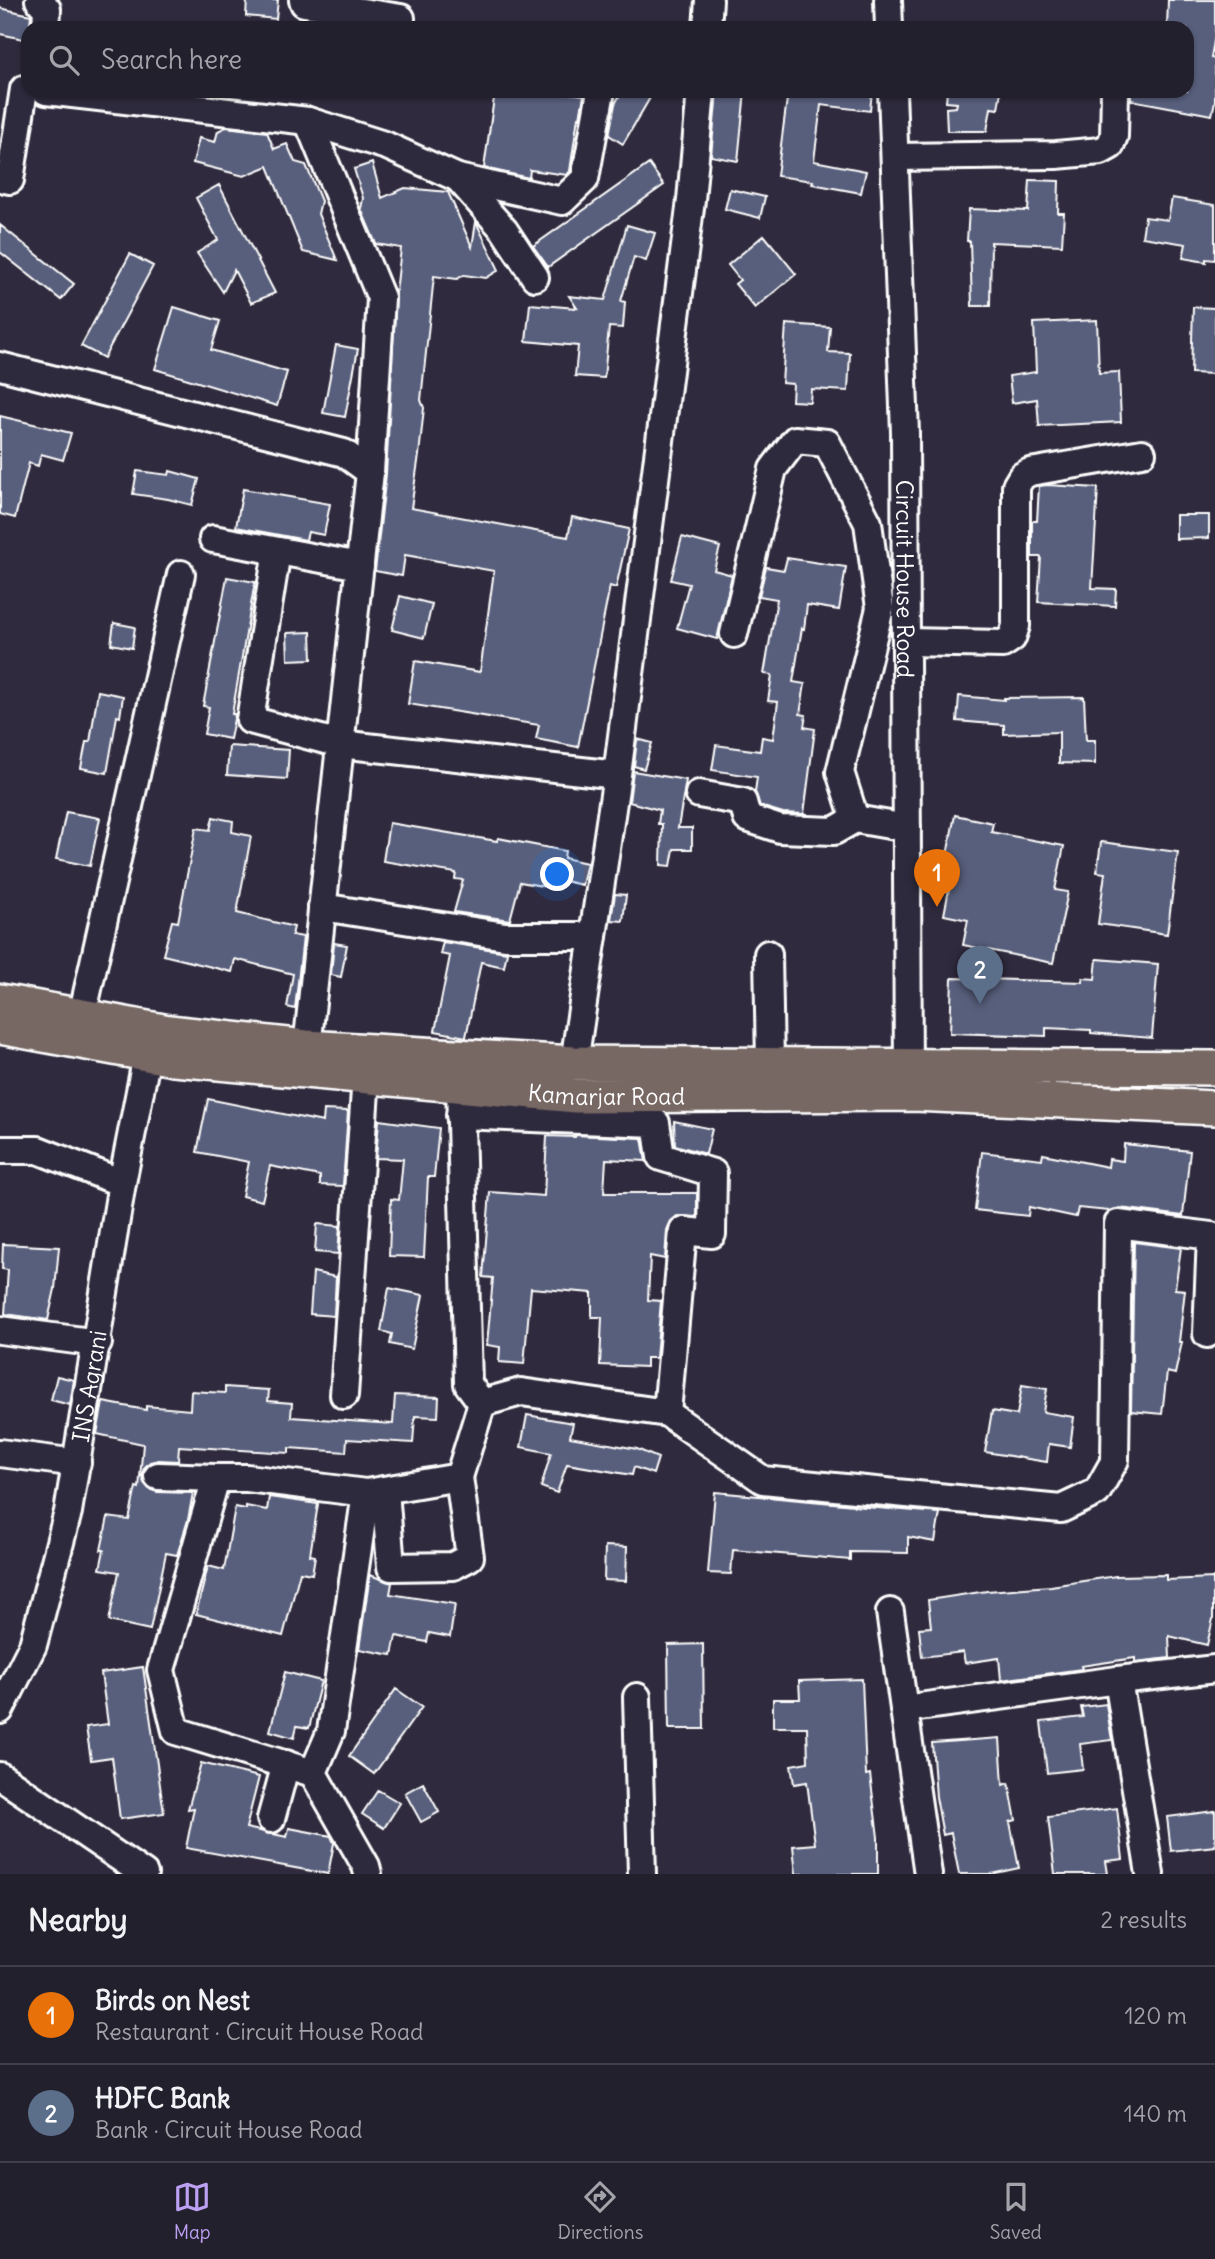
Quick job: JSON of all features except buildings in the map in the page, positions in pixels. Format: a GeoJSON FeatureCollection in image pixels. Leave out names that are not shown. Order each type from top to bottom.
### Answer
{"type":"FeatureCollection","features":[{"type":"Feature","properties":{"kind":"main road"},"geometry":{"type":"LineString","coordinates":[[0,1000],[82,1016],[150,1042]]}},
{"type":"Feature","properties":{"kind":"main road","name":"Kamarjar Road"},"geometry":{"type":"LineString","coordinates":[[0,1027],[305,1060],[460,1100],[908,1081],[1215,1108]]}},
{"type":"Feature","properties":{"kind":"main road"},"geometry":{"type":"LineString","coordinates":[[305,1060],[770,1065],[908,1081],[1215,1068]]}},
{"type":"Feature","properties":{"kind":"street"},"geometry":{"type":"LineString","coordinates":[[39,0],[47,9],[46,21]]}},
{"type":"Feature","properties":{"kind":"street"},"geometry":{"type":"LineString","coordinates":[[303,0],[304,3],[401,18]]}},
{"type":"Feature","properties":{"kind":"street"},"geometry":{"type":"LineString","coordinates":[[708,21],[709,0]]}},
{"type":"Feature","properties":{"kind":"street"},"geometry":{"type":"LineString","coordinates":[[888,0],[889,21]]}},
{"type":"Feature","properties":{"kind":"street"},"geometry":{"type":"LineString","coordinates":[[0,178],[10,180],[23,98]]}},
{"type":"Feature","properties":{"kind":"street"},"geometry":{"type":"LineString","coordinates":[[107,98],[309,121],[387,146],[457,178],[562,201],[585,179],[600,98]]}},
{"type":"Feature","properties":{"kind":"street"},"geometry":{"type":"LineString","coordinates":[[574,1063],[617,775],[691,200],[700,98]]}},
{"type":"Feature","properties":{"kind":"street","name":"Circuit House Road"},"geometry":{"type":"LineString","coordinates":[[892,98],[905,433],[908,1081]]}},
{"type":"Feature","properties":{"kind":"street"},"geometry":{"type":"LineString","coordinates":[[894,157],[1056,155],[1101,151],[1110,146],[1114,136],[1115,98]]}},
{"type":"Feature","properties":{"kind":"street"},"geometry":{"type":"LineString","coordinates":[[305,1060],[370,471],[381,298],[309,121]]}},
{"type":"Feature","properties":{"kind":"street"},"geometry":{"type":"LineString","coordinates":[[457,178],[504,230],[535,277]]}},
{"type":"Feature","properties":{"kind":"street"},"geometry":{"type":"LineString","coordinates":[[0,366],[344,453],[370,471]]}},
{"type":"Feature","properties":{"kind":"street"},"geometry":{"type":"LineString","coordinates":[[734,634],[773,469],[795,440],[827,443],[868,523],[880,608],[840,772],[855,819]]}},
{"type":"Feature","properties":{"kind":"street"},"geometry":{"type":"LineString","coordinates":[[906,642],[1003,644],[1012,638],[1016,626],[1016,486],[1022,477],[1030,472],[1142,453]]}},
{"type":"Feature","properties":{"kind":"street"},"geometry":{"type":"LineString","coordinates":[[213,539],[360,566]]}},
{"type":"Feature","properties":{"kind":"street"},"geometry":{"type":"LineString","coordinates":[[277,551],[250,720],[340,744],[617,775]]}},
{"type":"Feature","properties":{"kind":"street"},"geometry":{"type":"LineString","coordinates":[[82,1016],[181,574]]}},
{"type":"Feature","properties":{"kind":"street"},"geometry":{"type":"LineString","coordinates":[[699,794],[743,803],[747,818],[779,829],[834,831],[855,819],[907,828]]}},
{"type":"Feature","properties":{"kind":"street"},"geometry":{"type":"LineString","coordinates":[[322,907],[505,936],[593,936]]}},
{"type":"Feature","properties":{"kind":"street"},"geometry":{"type":"LineString","coordinates":[[768,954],[770,1065]]}},
{"type":"Feature","properties":{"kind":"street","name":"INS Agrani"},"geometry":{"type":"LineString","coordinates":[[0,1710],[33,1645],[68,1512],[98,1343],[122,1183],[150,1042]]}},
{"type":"Feature","properties":{"kind":"street"},"geometry":{"type":"LineString","coordinates":[[344,1395],[366,1076]]}},
{"type":"Feature","properties":{"kind":"street"},"geometry":{"type":"LineString","coordinates":[[482,1403],[467,1384],[460,1100],[656,1123],[661,1157],[713,1173],[712,1234],[683,1231],[667,1413]]}},
{"type":"Feature","properties":{"kind":"street"},"geometry":{"type":"LineString","coordinates":[[0,1150],[38,1150],[122,1183]]}},
{"type":"Feature","properties":{"kind":"street"},"geometry":{"type":"LineString","coordinates":[[482,1403],[520,1392],[667,1413],[763,1480],[1061,1509],[1097,1492],[1115,1460],[1118,1224],[1211,1236],[1207,1334]]}},
{"type":"Feature","properties":{"kind":"street"},"geometry":{"type":"LineString","coordinates":[[0,1331],[98,1343]]}},
{"type":"Feature","properties":{"kind":"street"},"geometry":{"type":"LineString","coordinates":[[376,1491],[391,1567],[453,1566],[470,1557],[459,1476],[482,1403]]}},
{"type":"Feature","properties":{"kind":"street"},"geometry":{"type":"LineString","coordinates":[[0,1453],[77,1463]]}},
{"type":"Feature","properties":{"kind":"street"},"geometry":{"type":"LineString","coordinates":[[158,1476],[247,1478],[376,1491],[459,1476]]}},
{"type":"Feature","properties":{"kind":"street"},"geometry":{"type":"LineString","coordinates":[[216,1478],[162,1670],[176,1731],[313,1773],[368,1874]]}},
{"type":"Feature","properties":{"kind":"street"},"geometry":{"type":"LineString","coordinates":[[313,1773],[331,1731],[376,1491]]}},
{"type":"Feature","properties":{"kind":"street"},"geometry":{"type":"LineString","coordinates":[[890,1612],[928,1874]]}},
{"type":"Feature","properties":{"kind":"street"},"geometry":{"type":"LineString","coordinates":[[904,1709],[1215,1669]]}},
{"type":"Feature","properties":{"kind":"street"},"geometry":{"type":"LineString","coordinates":[[1118,1680],[1150,1874]]}},
{"type":"Feature","properties":{"kind":"street"},"geometry":{"type":"LineString","coordinates":[[637,1698],[642,1874]]}},
{"type":"Feature","properties":{"kind":"street"},"geometry":{"type":"LineString","coordinates":[[271,1819],[286,1765]]}},
{"type":"Feature","properties":{"kind":"street"},"geometry":{"type":"LineString","coordinates":[[0,1776],[144,1874]]}},
{"type":"Feature","properties":{"kind":"place","name":"Birds on Nest"},"geometry":{"type":"Point","coordinates":[937,907]}},
{"type":"Feature","properties":{"kind":"place","name":"HDFC Bank"},"geometry":{"type":"Point","coordinates":[980,1004]}}]}
